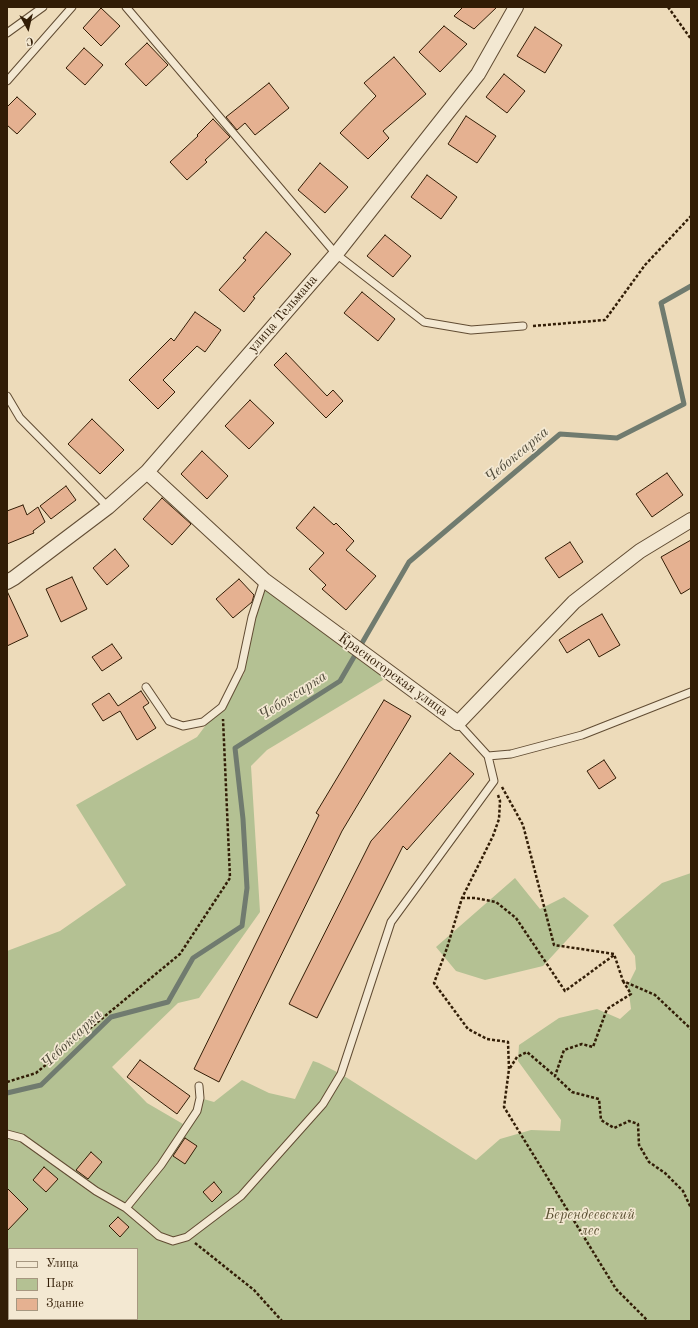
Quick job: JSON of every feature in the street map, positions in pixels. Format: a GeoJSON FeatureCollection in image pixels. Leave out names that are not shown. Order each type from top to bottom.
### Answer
{"type":"FeatureCollection","features":[{"type":"Feature","properties":{"kind":"street","name":"улица Тельмана"},"geometry":{"type":"LineString","coordinates":[[7,582],[108,507],[147,472],[336,254],[478,74],[516,7]]}},
{"type":"Feature","properties":{"kind":"street","name":"Красногорская улица"},"geometry":{"type":"LineString","coordinates":[[147,472],[264,580],[458,723],[574,602],[640,551],[691,520]]}},
{"type":"Feature","properties":{"kind":"lane"},"geometry":{"type":"LineString","coordinates":[[7,33],[43,7]]}},
{"type":"Feature","properties":{"kind":"lane"},"geometry":{"type":"LineString","coordinates":[[7,82],[72,7]]}},
{"type":"Feature","properties":{"kind":"lane"},"geometry":{"type":"LineString","coordinates":[[126,7],[336,254],[424,322],[471,330],[523,326]]}},
{"type":"Feature","properties":{"kind":"lane"},"geometry":{"type":"LineString","coordinates":[[7,396],[20,418],[108,507]]}},
{"type":"Feature","properties":{"kind":"lane"},"geometry":{"type":"LineString","coordinates":[[146,687],[169,721],[183,726],[203,722],[222,707],[241,669],[252,617],[264,580]]}},
{"type":"Feature","properties":{"kind":"lane"},"geometry":{"type":"LineString","coordinates":[[488,756],[511,754],[582,734],[691,692]]}},
{"type":"Feature","properties":{"kind":"lane"},"geometry":{"type":"LineString","coordinates":[[7,1134],[22,1138],[96,1192],[126,1208],[159,1236],[172,1240],[187,1237],[241,1196],[323,1104],[342,1074],[391,922],[494,781],[488,756],[458,723]]}},
{"type":"Feature","properties":{"kind":"lane"},"geometry":{"type":"LineString","coordinates":[[126,1208],[161,1165],[197,1111],[200,1098],[199,1086]]}},
{"type":"Feature","properties":{"kind":"path"},"geometry":{"type":"LineString","coordinates":[[668,7],[691,39]]}},
{"type":"Feature","properties":{"kind":"path"},"geometry":{"type":"LineString","coordinates":[[523,326],[605,320],[645,265],[691,216]]}},
{"type":"Feature","properties":{"kind":"path"},"geometry":{"type":"LineString","coordinates":[[7,1082],[36,1073],[180,954],[230,878],[222,707]]}},
{"type":"Feature","properties":{"kind":"path"},"geometry":{"type":"LineString","coordinates":[[494,781],[500,801],[499,819],[493,836],[462,898],[447,948],[434,983],[468,1029],[488,1039],[508,1042],[509,1069],[504,1107],[616,1289],[648,1321]]}},
{"type":"Feature","properties":{"kind":"path"},"geometry":{"type":"LineString","coordinates":[[494,781],[501,785],[523,825],[550,922],[554,945],[614,954]]}},
{"type":"Feature","properties":{"kind":"path"},"geometry":{"type":"LineString","coordinates":[[462,898],[475,898],[496,902],[516,918],[565,991],[614,954]]}},
{"type":"Feature","properties":{"kind":"path"},"geometry":{"type":"LineString","coordinates":[[555,1076],[564,1050],[582,1044],[593,1047],[607,1010],[631,994],[623,981],[614,954]]}},
{"type":"Feature","properties":{"kind":"path"},"geometry":{"type":"LineString","coordinates":[[623,981],[656,995],[691,1029]]}},
{"type":"Feature","properties":{"kind":"path"},"geometry":{"type":"LineString","coordinates":[[509,1069],[517,1056],[527,1052],[572,1092],[599,1099],[601,1120],[614,1128],[629,1121],[638,1124],[638,1145],[649,1162],[665,1173],[683,1191],[691,1208]]}},
{"type":"Feature","properties":{"kind":"path"},"geometry":{"type":"LineString","coordinates":[[187,1237],[254,1290],[282,1321]]}},
{"type":"Feature","properties":{"kind":"green space","name":"Берендеевский лес"},"geometry":{"type":"Polygon","coordinates":[[[264,580],[377,664],[383,680],[267,750],[251,766],[260,912],[199,998],[178,1003],[112,1067],[147,1103],[183,1124],[200,1098],[214,1102],[242,1080],[269,1093],[295,1099],[313,1061],[341,1074],[476,1160],[500,1139],[531,1130],[560,1131],[561,1120],[518,1061],[519,1045],[559,1018],[597,1009],[620,1019],[631,1009],[628,985],[636,969],[635,956],[613,925],[662,883],[691,873],[691,1321],[7,1321],[7,951],[60,931],[126,885],[76,805],[197,737],[244,674],[264,580]]]}},
{"type":"Feature","properties":{"kind":"green space"},"geometry":{"type":"Polygon","coordinates":[[[515,878],[540,909],[564,897],[589,916],[543,966],[485,980],[456,971],[436,947],[515,878]]]}},
{"type":"Feature","properties":{"kind":"building"},"geometry":{"type":"Polygon","coordinates":[[[463,7],[497,7],[474,29],[454,16],[463,7]]]}},
{"type":"Feature","properties":{"kind":"building"},"geometry":{"type":"Polygon","coordinates":[[[101,8],[120,26],[101,46],[83,28],[101,8]]]}},
{"type":"Feature","properties":{"kind":"building"},"geometry":{"type":"Polygon","coordinates":[[[444,26],[467,44],[440,72],[419,52],[444,26]]]}},
{"type":"Feature","properties":{"kind":"building"},"geometry":{"type":"Polygon","coordinates":[[[535,27],[562,45],[545,73],[517,56],[535,27]]]}},
{"type":"Feature","properties":{"kind":"building"},"geometry":{"type":"Polygon","coordinates":[[[147,43],[168,65],[146,86],[125,64],[147,43]]]}},
{"type":"Feature","properties":{"kind":"building"},"geometry":{"type":"Polygon","coordinates":[[[84,48],[103,65],[85,85],[66,68],[84,48]]]}},
{"type":"Feature","properties":{"kind":"building"},"geometry":{"type":"Polygon","coordinates":[[[394,57],[426,94],[383,131],[389,138],[368,159],[340,133],[376,96],[364,83],[394,57]]]}},
{"type":"Feature","properties":{"kind":"building"},"geometry":{"type":"Polygon","coordinates":[[[504,74],[525,91],[507,113],[486,97],[504,74]]]}},
{"type":"Feature","properties":{"kind":"building"},"geometry":{"type":"Polygon","coordinates":[[[269,83],[289,108],[255,135],[245,123],[237,130],[226,117],[269,83]]]}},
{"type":"Feature","properties":{"kind":"building"},"geometry":{"type":"Polygon","coordinates":[[[17,97],[36,114],[17,134],[7,125],[7,107],[17,97]]]}},
{"type":"Feature","properties":{"kind":"building"},"geometry":{"type":"Polygon","coordinates":[[[466,116],[496,136],[477,163],[448,144],[466,116]]]}},
{"type":"Feature","properties":{"kind":"building"},"geometry":{"type":"Polygon","coordinates":[[[213,119],[230,137],[205,160],[207,162],[187,180],[170,162],[198,136],[197,135],[213,119]]]}},
{"type":"Feature","properties":{"kind":"building"},"geometry":{"type":"Polygon","coordinates":[[[320,163],[348,187],[325,213],[298,190],[320,163]]]}},
{"type":"Feature","properties":{"kind":"building"},"geometry":{"type":"Polygon","coordinates":[[[427,175],[457,197],[441,219],[411,197],[427,175]]]}},
{"type":"Feature","properties":{"kind":"building"},"geometry":{"type":"Polygon","coordinates":[[[266,232],[291,254],[253,297],[255,298],[244,312],[219,290],[246,260],[243,258],[266,232]]]}},
{"type":"Feature","properties":{"kind":"building"},"geometry":{"type":"Polygon","coordinates":[[[385,235],[411,256],[393,277],[367,256],[385,235]]]}},
{"type":"Feature","properties":{"kind":"building"},"geometry":{"type":"Polygon","coordinates":[[[362,292],[395,319],[378,341],[344,313],[362,292]]]}},
{"type":"Feature","properties":{"kind":"building"},"geometry":{"type":"Polygon","coordinates":[[[195,312],[221,330],[205,352],[197,346],[163,380],[175,392],[158,409],[129,380],[171,338],[174,341],[195,312]]]}},
{"type":"Feature","properties":{"kind":"building"},"geometry":{"type":"Polygon","coordinates":[[[286,353],[327,396],[333,390],[343,401],[326,418],[274,365],[286,353]]]}},
{"type":"Feature","properties":{"kind":"building"},"geometry":{"type":"Polygon","coordinates":[[[250,400],[274,423],[249,449],[225,426],[250,400]]]}},
{"type":"Feature","properties":{"kind":"building"},"geometry":{"type":"Polygon","coordinates":[[[92,419],[124,450],[100,474],[68,444],[92,419]]]}},
{"type":"Feature","properties":{"kind":"building"},"geometry":{"type":"Polygon","coordinates":[[[202,451],[228,476],[207,499],[181,474],[202,451]]]}},
{"type":"Feature","properties":{"kind":"building"},"geometry":{"type":"Polygon","coordinates":[[[667,473],[683,495],[652,517],[636,494],[667,473]]]}},
{"type":"Feature","properties":{"kind":"building"},"geometry":{"type":"Polygon","coordinates":[[[66,486],[76,500],[51,519],[40,506],[66,486]]]}},
{"type":"Feature","properties":{"kind":"building"},"geometry":{"type":"Polygon","coordinates":[[[162,498],[191,524],[172,545],[143,519],[162,498]]]}},
{"type":"Feature","properties":{"kind":"building"},"geometry":{"type":"Polygon","coordinates":[[[23,505],[27,515],[38,507],[45,522],[33,531],[34,533],[7,544],[7,511],[23,505]]]}},
{"type":"Feature","properties":{"kind":"building"},"geometry":{"type":"Polygon","coordinates":[[[314,507],[334,525],[336,523],[354,541],[346,550],[376,576],[346,610],[322,589],[326,585],[309,569],[324,553],[296,528],[314,507]]]}},
{"type":"Feature","properties":{"kind":"building"},"geometry":{"type":"Polygon","coordinates":[[[691,540],[691,588],[681,594],[661,557],[691,540]]]}},
{"type":"Feature","properties":{"kind":"building"},"geometry":{"type":"Polygon","coordinates":[[[570,542],[583,562],[559,578],[545,558],[570,542]]]}},
{"type":"Feature","properties":{"kind":"building"},"geometry":{"type":"Polygon","coordinates":[[[115,549],[129,566],[107,585],[93,568],[115,549]]]}},
{"type":"Feature","properties":{"kind":"building"},"geometry":{"type":"Polygon","coordinates":[[[72,577],[87,609],[61,622],[46,589],[72,577]]]}},
{"type":"Feature","properties":{"kind":"building"},"geometry":{"type":"Polygon","coordinates":[[[239,579],[254,595],[252,602],[233,618],[216,599],[239,579]]]}},
{"type":"Feature","properties":{"kind":"building"},"geometry":{"type":"Polygon","coordinates":[[[7,591],[28,636],[7,646],[7,591]]]}},
{"type":"Feature","properties":{"kind":"building"},"geometry":{"type":"Polygon","coordinates":[[[602,614],[620,645],[599,657],[589,639],[567,653],[559,640],[602,614]]]}},
{"type":"Feature","properties":{"kind":"building"},"geometry":{"type":"Polygon","coordinates":[[[112,644],[122,658],[102,671],[92,657],[112,644]]]}},
{"type":"Feature","properties":{"kind":"building"},"geometry":{"type":"Polygon","coordinates":[[[141,691],[149,703],[143,707],[156,728],[137,740],[120,711],[103,721],[92,704],[109,693],[118,706],[141,691]]]}},
{"type":"Feature","properties":{"kind":"building"},"geometry":{"type":"Polygon","coordinates":[[[384,700],[411,716],[342,831],[219,1082],[194,1069],[319,815],[316,813],[384,700]]]}},
{"type":"Feature","properties":{"kind":"building"},"geometry":{"type":"Polygon","coordinates":[[[450,753],[474,774],[407,850],[403,846],[317,1018],[289,1004],[371,841],[450,753]]]}},
{"type":"Feature","properties":{"kind":"building"},"geometry":{"type":"Polygon","coordinates":[[[604,760],[616,778],[599,789],[587,771],[604,760]]]}},
{"type":"Feature","properties":{"kind":"building"},"geometry":{"type":"Polygon","coordinates":[[[140,1060],[190,1096],[177,1114],[127,1077],[140,1060]]]}},
{"type":"Feature","properties":{"kind":"building"},"geometry":{"type":"Polygon","coordinates":[[[185,1138],[197,1146],[185,1164],[173,1156],[185,1138]]]}},
{"type":"Feature","properties":{"kind":"building"},"geometry":{"type":"Polygon","coordinates":[[[91,1152],[102,1162],[88,1179],[76,1170],[91,1152]]]}},
{"type":"Feature","properties":{"kind":"building"},"geometry":{"type":"Polygon","coordinates":[[[44,1167],[58,1179],[46,1192],[33,1180],[44,1167]]]}},
{"type":"Feature","properties":{"kind":"building"},"geometry":{"type":"Polygon","coordinates":[[[214,1182],[222,1192],[212,1202],[203,1192],[214,1182]]]}},
{"type":"Feature","properties":{"kind":"building"},"geometry":{"type":"Polygon","coordinates":[[[7,1188],[28,1209],[7,1231],[7,1188]]]}},
{"type":"Feature","properties":{"kind":"building"},"geometry":{"type":"Polygon","coordinates":[[[118,1217],[129,1227],[120,1237],[109,1226],[118,1217]]]}},
{"type":"Feature","properties":{"kind":"waterway","name":"Чебоксарка"},"geometry":{"type":"LineString","coordinates":[[7,1093],[41,1085],[111,1017],[168,1002],[193,958],[242,926],[247,888],[243,819],[235,748],[340,681],[409,562],[560,434],[617,438],[684,404],[661,303],[691,286]]}}]}
